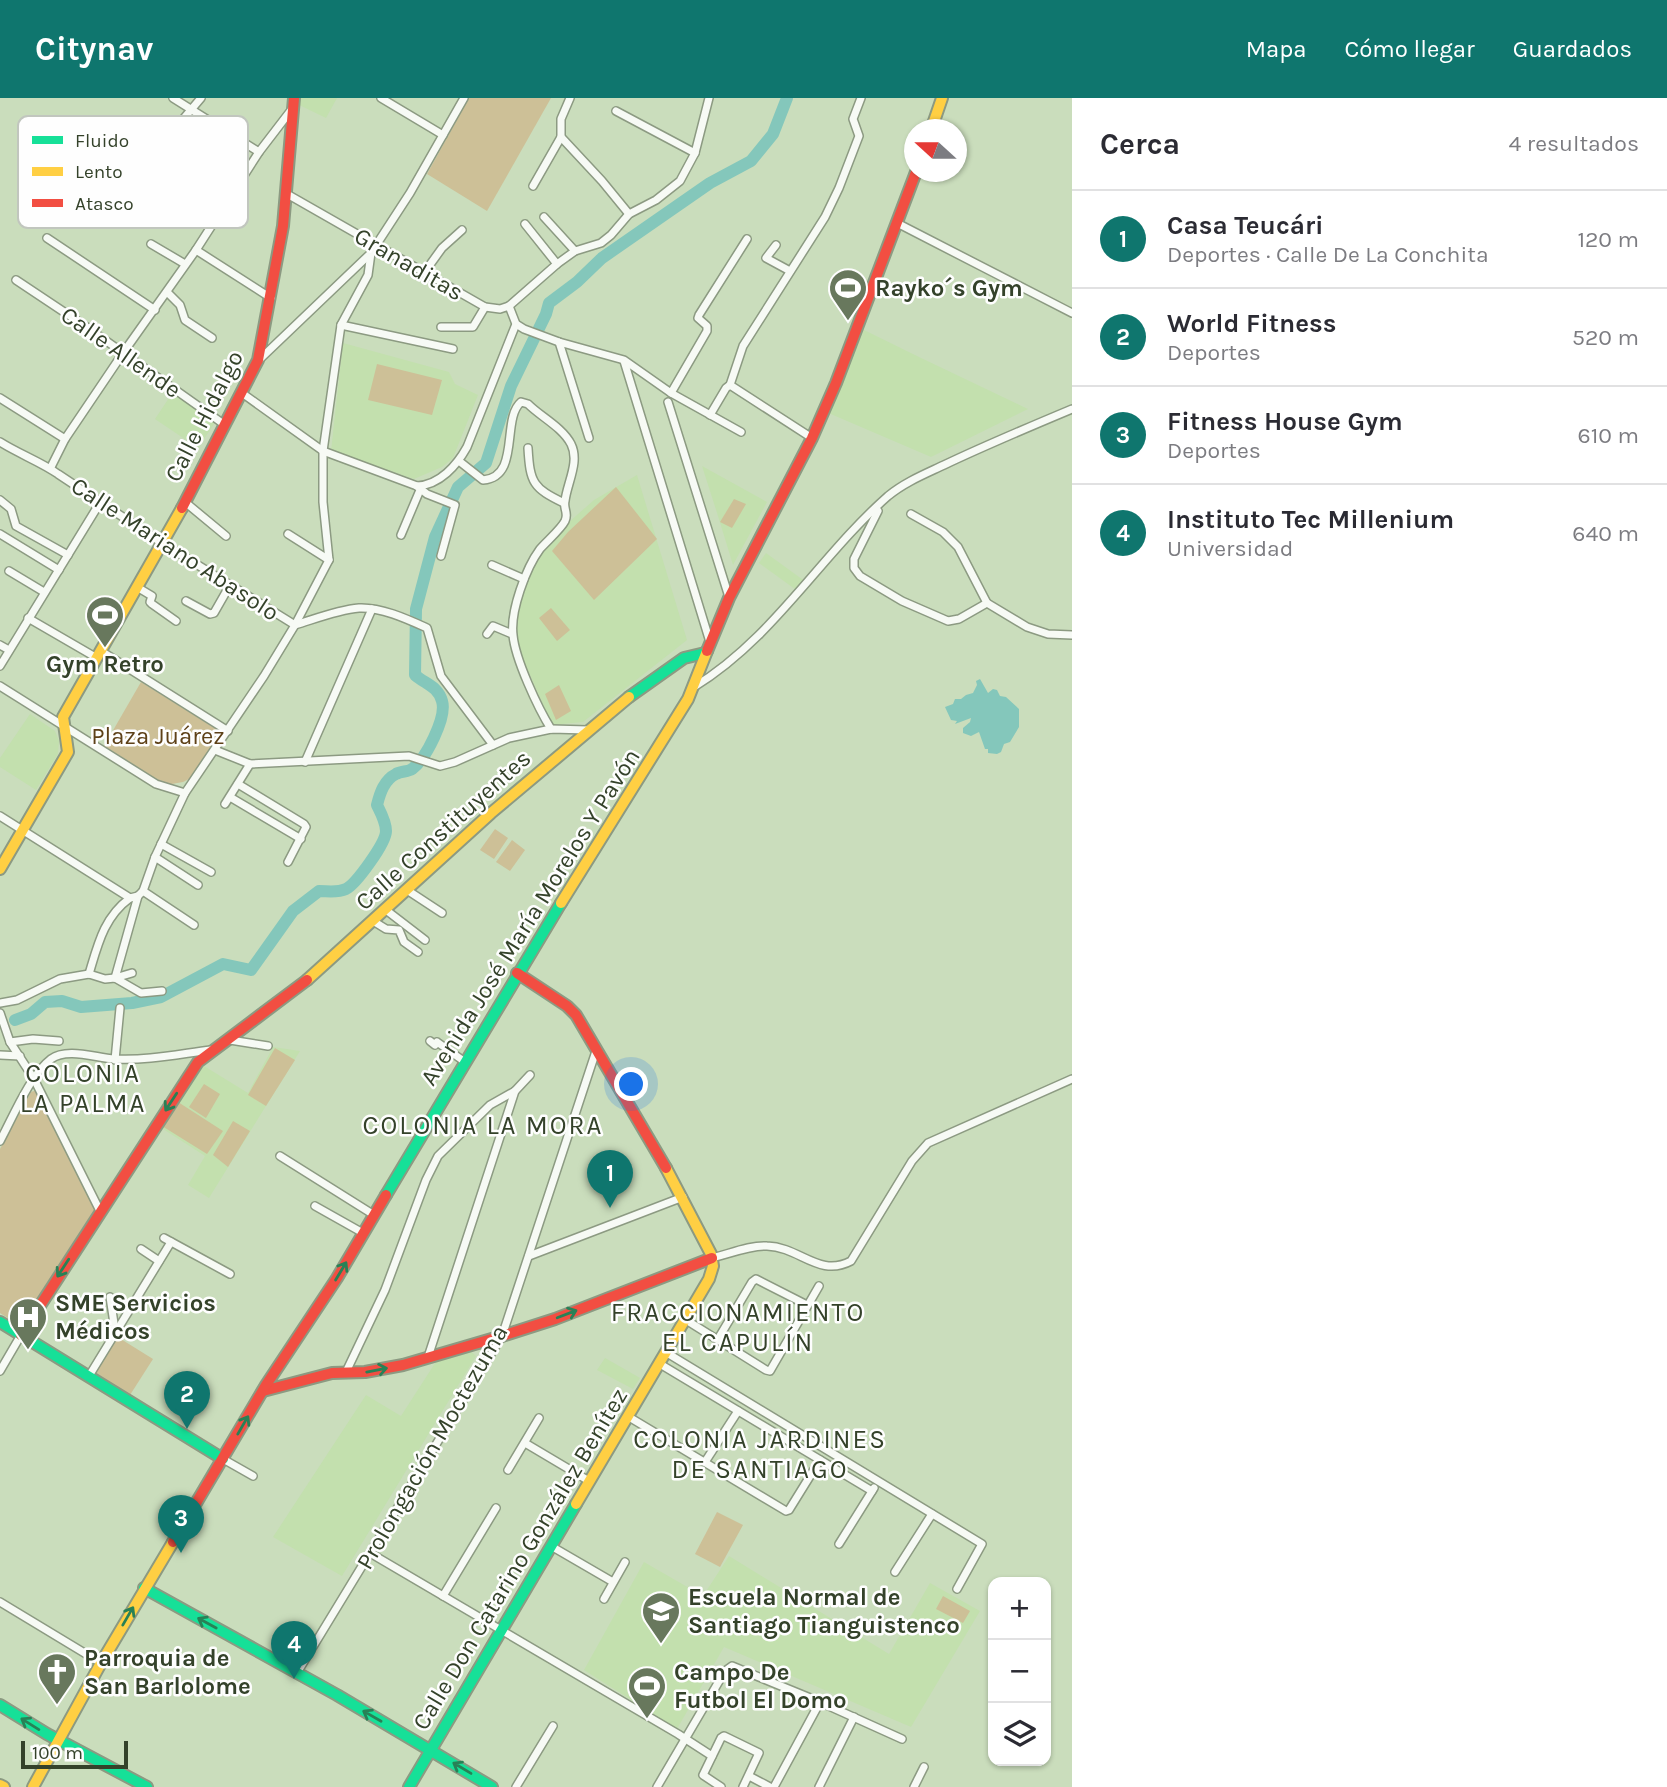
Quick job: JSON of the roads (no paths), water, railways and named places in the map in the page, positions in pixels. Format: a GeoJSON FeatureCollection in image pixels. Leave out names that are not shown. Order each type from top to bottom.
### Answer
{"type":"FeatureCollection","features":[{"type":"Feature","properties":{"kind":"main road"},"geometry":{"type":"LineString","coordinates":[[935,119],[942,98]]}},
{"type":"Feature","properties":{"kind":"main road","name":"Calle Hidalgo"},"geometry":{"type":"LineString","coordinates":[[62,724],[63,717],[185,502],[258,360],[271,298],[287,194],[293,104]]}},
{"type":"Feature","properties":{"kind":"main road","name":"Avenida José María Morelos Y Pavón"},"geometry":{"type":"LineString","coordinates":[[33,1787],[144,1588],[263,1391],[337,1278],[517,973],[675,722],[694,687],[729,597],[812,438],[836,383],[912,182]]}},
{"type":"Feature","properties":{"kind":"main road","name":"Calle Constituyentes"},"geometry":{"type":"LineString","coordinates":[[21,1335],[198,1062],[299,987],[491,813],[588,730],[639,689],[684,658],[708,647]]}},
{"type":"Feature","properties":{"kind":"main road"},"geometry":{"type":"LineString","coordinates":[[0,869],[68,752],[68,741],[62,724]]}},
{"type":"Feature","properties":{"kind":"main road"},"geometry":{"type":"LineString","coordinates":[[263,1391],[316,1377],[383,1369],[502,1336],[555,1319],[712,1258],[683,1197],[582,1024],[567,1006],[517,973]]}},
{"type":"Feature","properties":{"kind":"main road","name":"Calle Don Catarino González Benítez"},"geometry":{"type":"LineString","coordinates":[[409,1787],[686,1320],[712,1273],[712,1258]]}},
{"type":"Feature","properties":{"kind":"main road"},"geometry":{"type":"LineString","coordinates":[[0,1322],[223,1459]]}},
{"type":"Feature","properties":{"kind":"main road"},"geometry":{"type":"LineString","coordinates":[[144,1588],[297,1672],[492,1787]]}},
{"type":"Feature","properties":{"kind":"main road"},"geometry":{"type":"LineString","coordinates":[[0,1705],[134,1784],[147,1787]]}},
{"type":"Feature","properties":{"kind":"street"},"geometry":{"type":"LineString","coordinates":[[173,98],[202,116]]}},
{"type":"Feature","properties":{"kind":"street"},"geometry":{"type":"LineString","coordinates":[[186,116],[201,98]]}},
{"type":"Feature","properties":{"kind":"street"},"geometry":{"type":"LineString","coordinates":[[381,98],[443,135]]}},
{"type":"Feature","properties":{"kind":"street"},"geometry":{"type":"LineString","coordinates":[[258,360],[371,253],[464,98]]}},
{"type":"Feature","properties":{"kind":"street"},"geometry":{"type":"LineString","coordinates":[[533,186],[561,137],[561,119],[570,98]]}},
{"type":"Feature","properties":{"kind":"street"},"geometry":{"type":"LineString","coordinates":[[709,98],[695,153],[681,181],[656,200],[629,214],[601,243],[575,251],[556,264],[509,306],[516,324],[524,329],[624,360],[671,393],[741,432]]}},
{"type":"Feature","properties":{"kind":"street"},"geometry":{"type":"LineString","coordinates":[[710,415],[730,385],[743,346],[825,217],[839,188],[859,136],[853,119],[861,98]]}},
{"type":"Feature","properties":{"kind":"street"},"geometry":{"type":"LineString","coordinates":[[248,169],[293,104]]}},
{"type":"Feature","properties":{"kind":"street"},"geometry":{"type":"LineString","coordinates":[[616,111],[695,153]]}},
{"type":"Feature","properties":{"kind":"street"},"geometry":{"type":"LineString","coordinates":[[561,137],[629,214]]}},
{"type":"Feature","properties":{"kind":"street"},"geometry":{"type":"LineString","coordinates":[[248,145],[259,152]]}},
{"type":"Feature","properties":{"kind":"street","name":"Granaditas"},"geometry":{"type":"LineString","coordinates":[[287,194],[485,307],[500,309],[509,306]]}},
{"type":"Feature","properties":{"kind":"street"},"geometry":{"type":"LineString","coordinates":[[544,216],[575,251]]}},
{"type":"Feature","properties":{"kind":"street"},"geometry":{"type":"LineString","coordinates":[[897,223],[1072,313]]}},
{"type":"Feature","properties":{"kind":"street"},"geometry":{"type":"LineString","coordinates":[[525,224],[556,264]]}},
{"type":"Feature","properties":{"kind":"street"},"geometry":{"type":"LineString","coordinates":[[51,467],[65,439],[210,228]]}},
{"type":"Feature","properties":{"kind":"street"},"geometry":{"type":"LineString","coordinates":[[424,273],[442,248],[462,230]]}},
{"type":"Feature","properties":{"kind":"street"},"geometry":{"type":"LineString","coordinates":[[47,238],[155,310]]}},
{"type":"Feature","properties":{"kind":"street"},"geometry":{"type":"LineString","coordinates":[[671,393],[707,331],[707,326],[699,320],[699,315],[747,239]]}},
{"type":"Feature","properties":{"kind":"street"},"geometry":{"type":"LineString","coordinates":[[150,244],[185,264]]}},
{"type":"Feature","properties":{"kind":"street"},"geometry":{"type":"LineString","coordinates":[[776,245],[766,258],[790,271]]}},
{"type":"Feature","properties":{"kind":"street"},"geometry":{"type":"LineString","coordinates":[[196,250],[271,298]]}},
{"type":"Feature","properties":{"kind":"street"},"geometry":{"type":"LineString","coordinates":[[116,978],[137,895],[185,793],[295,625],[329,560],[323,502],[323,451],[341,325],[368,275],[371,253]]}},
{"type":"Feature","properties":{"kind":"street","name":"Calle Allende"},"geometry":{"type":"LineString","coordinates":[[16,280],[225,425]]}},
{"type":"Feature","properties":{"kind":"street"},"geometry":{"type":"LineString","coordinates":[[167,292],[180,305],[185,320],[212,338]]}},
{"type":"Feature","properties":{"kind":"street"},"geometry":{"type":"LineString","coordinates":[[441,327],[473,327],[485,307]]}},
{"type":"Feature","properties":{"kind":"street"},"geometry":{"type":"LineString","coordinates":[[401,535],[419,488],[447,473],[459,461],[477,426],[516,324]]}},
{"type":"Feature","properties":{"kind":"street"},"geometry":{"type":"LineString","coordinates":[[341,325],[453,349]]}},
{"type":"Feature","properties":{"kind":"street"},"geometry":{"type":"LineString","coordinates":[[559,342],[589,438]]}},
{"type":"Feature","properties":{"kind":"street"},"geometry":{"type":"LineString","coordinates":[[624,360],[708,647]]}},
{"type":"Feature","properties":{"kind":"street"},"geometry":{"type":"LineString","coordinates":[[730,385],[812,438]]}},
{"type":"Feature","properties":{"kind":"street"},"geometry":{"type":"LineString","coordinates":[[242,394],[323,451],[419,488],[455,505],[441,555]]}},
{"type":"Feature","properties":{"kind":"street"},"geometry":{"type":"LineString","coordinates":[[0,398],[65,439]]}},
{"type":"Feature","properties":{"kind":"street"},"geometry":{"type":"LineString","coordinates":[[459,461],[483,480],[491,479],[504,463],[512,435],[514,412],[519,403],[524,402],[561,431],[572,445],[574,457],[564,503],[567,512],[564,524],[556,529],[530,564],[512,634],[519,657],[551,729]]}},
{"type":"Feature","properties":{"kind":"street"},"geometry":{"type":"LineString","coordinates":[[668,402],[729,597]]}},
{"type":"Feature","properties":{"kind":"street"},"geometry":{"type":"LineString","coordinates":[[694,687],[732,662],[903,484],[985,445],[1072,409]]}},
{"type":"Feature","properties":{"kind":"street","name":"Calle Mariano Abasolo"},"geometry":{"type":"LineString","coordinates":[[0,442],[30,460],[51,467],[162,543],[295,625],[356,608],[372,609],[427,628],[441,676],[493,745]]}},
{"type":"Feature","properties":{"kind":"street"},"geometry":{"type":"LineString","coordinates":[[528,449],[532,482],[546,494],[564,503]]}},
{"type":"Feature","properties":{"kind":"street"},"geometry":{"type":"LineString","coordinates":[[0,500],[12,509],[16,526],[68,555]]}},
{"type":"Feature","properties":{"kind":"street"},"geometry":{"type":"LineString","coordinates":[[0,666],[101,501]]}},
{"type":"Feature","properties":{"kind":"street"},"geometry":{"type":"LineString","coordinates":[[185,502],[226,536]]}},
{"type":"Feature","properties":{"kind":"street"},"geometry":{"type":"LineString","coordinates":[[883,502],[854,559],[854,568],[860,576],[902,601],[948,621],[959,619],[987,603]]}},
{"type":"Feature","properties":{"kind":"street"},"geometry":{"type":"LineString","coordinates":[[911,514],[943,532],[958,547],[987,603],[1027,627],[1048,634],[1072,635]]}},
{"type":"Feature","properties":{"kind":"street"},"geometry":{"type":"LineString","coordinates":[[0,534],[59,569]]}},
{"type":"Feature","properties":{"kind":"street"},"geometry":{"type":"LineString","coordinates":[[288,534],[329,560]]}},
{"type":"Feature","properties":{"kind":"street"},"geometry":{"type":"LineString","coordinates":[[492,565],[524,579]]}},
{"type":"Feature","properties":{"kind":"street"},"geometry":{"type":"LineString","coordinates":[[9,571],[44,592]]}},
{"type":"Feature","properties":{"kind":"street"},"geometry":{"type":"LineString","coordinates":[[186,601],[210,614],[214,613],[230,585]]}},
{"type":"Feature","properties":{"kind":"street"},"geometry":{"type":"LineString","coordinates":[[137,587],[152,597],[152,604],[176,621]]}},
{"type":"Feature","properties":{"kind":"street"},"geometry":{"type":"LineString","coordinates":[[305,762],[372,609]]}},
{"type":"Feature","properties":{"kind":"street"},"geometry":{"type":"LineString","coordinates":[[28,618],[99,655],[228,731]]}},
{"type":"Feature","properties":{"kind":"street"},"geometry":{"type":"LineString","coordinates":[[487,634],[491,627],[496,626],[512,634]]}},
{"type":"Feature","properties":{"kind":"street"},"geometry":{"type":"LineString","coordinates":[[0,645],[9,650]]}},
{"type":"Feature","properties":{"kind":"street"},"geometry":{"type":"LineString","coordinates":[[0,686],[156,784],[185,793]]}},
{"type":"Feature","properties":{"kind":"street"},"geometry":{"type":"LineString","coordinates":[[215,750],[250,764],[409,756],[436,765],[455,762],[509,738],[551,729],[588,730]]}},
{"type":"Feature","properties":{"kind":"street"},"geometry":{"type":"LineString","coordinates":[[250,764],[227,800],[301,839]]}},
{"type":"Feature","properties":{"kind":"street"},"geometry":{"type":"LineString","coordinates":[[238,784],[306,827],[288,862]]}},
{"type":"Feature","properties":{"kind":"street"},"geometry":{"type":"LineString","coordinates":[[0,817],[22,832],[194,925]]}},
{"type":"Feature","properties":{"kind":"street"},"geometry":{"type":"LineString","coordinates":[[161,844],[211,872]]}},
{"type":"Feature","properties":{"kind":"street"},"geometry":{"type":"LineString","coordinates":[[155,857],[198,885]]}},
{"type":"Feature","properties":{"kind":"street"},"geometry":{"type":"LineString","coordinates":[[407,890],[442,913]]}},
{"type":"Feature","properties":{"kind":"street"},"geometry":{"type":"LineString","coordinates":[[89,974],[107,922],[114,912],[137,895]]}},
{"type":"Feature","properties":{"kind":"street"},"geometry":{"type":"LineString","coordinates":[[386,910],[425,940]]}},
{"type":"Feature","properties":{"kind":"street"},"geometry":{"type":"LineString","coordinates":[[373,921],[386,929],[398,930],[404,942],[418,952]]}},
{"type":"Feature","properties":{"kind":"street"},"geometry":{"type":"LineString","coordinates":[[0,1003],[17,1000],[60,979],[89,974],[105,979],[132,973]]}},
{"type":"Feature","properties":{"kind":"street"},"geometry":{"type":"LineString","coordinates":[[116,978],[141,993],[162,991]]}},
{"type":"Feature","properties":{"kind":"street"},"geometry":{"type":"LineString","coordinates":[[115,1060],[120,1008]]}},
{"type":"Feature","properties":{"kind":"street"},"geometry":{"type":"LineString","coordinates":[[0,1013],[10,1041],[34,1079],[100,1210]]}},
{"type":"Feature","properties":{"kind":"street"},"geometry":{"type":"LineString","coordinates":[[230,1040],[268,1046]]}},
{"type":"Feature","properties":{"kind":"street"},"geometry":{"type":"LineString","coordinates":[[10,1041],[59,1041]]}},
{"type":"Feature","properties":{"kind":"street"},"geometry":{"type":"LineString","coordinates":[[430,1041],[435,1045],[438,1042],[465,1062]]}},
{"type":"Feature","properties":{"kind":"street"},"geometry":{"type":"LineString","coordinates":[[0,1140],[34,1079],[54,1057],[62,1054],[115,1060],[214,1050]]}},
{"type":"Feature","properties":{"kind":"street","name":"Prolongación Moctezuma"},"geometry":{"type":"LineString","coordinates":[[297,1672],[502,1336],[596,1051]]}},
{"type":"Feature","properties":{"kind":"street"},"geometry":{"type":"LineString","coordinates":[[0,1055],[20,1056]]}},
{"type":"Feature","properties":{"kind":"street"},"geometry":{"type":"LineString","coordinates":[[346,1372],[385,1290],[426,1180],[438,1156],[490,1105],[515,1091],[530,1075]]}},
{"type":"Feature","properties":{"kind":"street"},"geometry":{"type":"LineString","coordinates":[[712,1258],[767,1246],[787,1250],[825,1266],[839,1267],[852,1261],[912,1160],[928,1143],[1072,1079]]}},
{"type":"Feature","properties":{"kind":"street"},"geometry":{"type":"LineString","coordinates":[[428,1357],[515,1091]]}},
{"type":"Feature","properties":{"kind":"street"},"geometry":{"type":"LineString","coordinates":[[280,1156],[374,1215]]}},
{"type":"Feature","properties":{"kind":"street"},"geometry":{"type":"LineString","coordinates":[[529,1256],[683,1197]]}},
{"type":"Feature","properties":{"kind":"street"},"geometry":{"type":"LineString","coordinates":[[315,1206],[363,1233]]}},
{"type":"Feature","properties":{"kind":"street"},"geometry":{"type":"LineString","coordinates":[[89,1376],[159,1261],[167,1240],[230,1274]]}},
{"type":"Feature","properties":{"kind":"street"},"geometry":{"type":"LineString","coordinates":[[141,1249],[159,1261]]}},
{"type":"Feature","properties":{"kind":"street"},"geometry":{"type":"LineString","coordinates":[[718,1339],[756,1279],[807,1305]]}},
{"type":"Feature","properties":{"kind":"street"},"geometry":{"type":"LineString","coordinates":[[686,1320],[770,1371],[819,1286]]}},
{"type":"Feature","properties":{"kind":"street"},"geometry":{"type":"LineString","coordinates":[[110,1297],[116,1330]]}},
{"type":"Feature","properties":{"kind":"street"},"geometry":{"type":"LineString","coordinates":[[0,1371],[21,1335]]}},
{"type":"Feature","properties":{"kind":"street"},"geometry":{"type":"LineString","coordinates":[[667,1353],[982,1544],[983,1547],[957,1589]]}},
{"type":"Feature","properties":{"kind":"street"},"geometry":{"type":"LineString","coordinates":[[660,1364],[872,1491]]}},
{"type":"Feature","properties":{"kind":"street"},"geometry":{"type":"LineString","coordinates":[[708,1393],[715,1382]]}},
{"type":"Feature","properties":{"kind":"street"},"geometry":{"type":"LineString","coordinates":[[705,1462],[738,1411]]}},
{"type":"Feature","properties":{"kind":"street"},"geometry":{"type":"LineString","coordinates":[[629,1417],[786,1511],[820,1460]]}},
{"type":"Feature","properties":{"kind":"street"},"geometry":{"type":"LineString","coordinates":[[508,1470],[539,1419]]}},
{"type":"Feature","properties":{"kind":"street"},"geometry":{"type":"LineString","coordinates":[[524,1443],[589,1480]]}},
{"type":"Feature","properties":{"kind":"street"},"geometry":{"type":"LineString","coordinates":[[223,1459],[253,1476]]}},
{"type":"Feature","properties":{"kind":"street"},"geometry":{"type":"LineString","coordinates":[[839,1545],[878,1481]]}},
{"type":"Feature","properties":{"kind":"street"},"geometry":{"type":"LineString","coordinates":[[443,1596],[496,1508]]}},
{"type":"Feature","properties":{"kind":"street"},"geometry":{"type":"LineString","coordinates":[[895,1572],[932,1514]]}},
{"type":"Feature","properties":{"kind":"street"},"geometry":{"type":"LineString","coordinates":[[551,1546],[613,1582]]}},
{"type":"Feature","properties":{"kind":"street"},"geometry":{"type":"LineString","coordinates":[[370,1553],[712,1756]]}},
{"type":"Feature","properties":{"kind":"street"},"geometry":{"type":"LineString","coordinates":[[604,1599],[625,1562]]}},
{"type":"Feature","properties":{"kind":"street"},"geometry":{"type":"LineString","coordinates":[[0,1602],[101,1663]]}},
{"type":"Feature","properties":{"kind":"street"},"geometry":{"type":"LineString","coordinates":[[657,1787],[725,1671],[732,1666],[902,1739]]}},
{"type":"Feature","properties":{"kind":"street"},"geometry":{"type":"LineString","coordinates":[[749,1776],[772,1787],[820,1702]]}},
{"type":"Feature","properties":{"kind":"street"},"geometry":{"type":"LineString","coordinates":[[819,1787],[855,1717]]}},
{"type":"Feature","properties":{"kind":"street"},"geometry":{"type":"LineString","coordinates":[[516,1787],[552,1726]]}},
{"type":"Feature","properties":{"kind":"street"},"geometry":{"type":"LineString","coordinates":[[721,1787],[703,1776],[723,1736],[760,1754],[743,1787]]}},
{"type":"Feature","properties":{"kind":"street"},"geometry":{"type":"LineString","coordinates":[[914,1787],[924,1767]]}},
{"type":"Feature","properties":{"kind":"water"},"geometry":{"type":"Polygon","coordinates":[[[980,679],[988,693],[993,689],[997,690],[1000,696],[1006,697],[1019,709],[1019,727],[1010,742],[1004,744],[1001,752],[997,754],[988,753],[979,732],[971,736],[963,733],[963,728],[971,718],[955,724],[957,721],[951,720],[945,707],[953,704],[955,699],[973,693],[976,681],[980,679]]]}},
{"type":"Feature","properties":{"kind":"waterway"},"geometry":{"type":"LineString","coordinates":[[15,1020],[31,1014],[45,1002],[62,1001],[81,1007],[132,1003],[161,997],[223,964],[251,970],[293,911],[319,891],[343,890],[351,886],[370,863],[385,837],[385,824],[377,805],[383,787],[398,773],[410,770],[418,764],[434,737],[441,717],[443,708],[440,696],[415,675],[416,609],[435,537],[458,487],[486,463],[511,386],[549,303],[577,282],[602,258],[710,183],[751,161],[773,134],[787,98]]}},
{"type":"Feature","properties":{"kind":"place","name":"Rayko´s Gym"},"geometry":{"type":"Point","coordinates":[848,322]}},
{"type":"Feature","properties":{"kind":"place","name":"Gym Retro"},"geometry":{"type":"Point","coordinates":[105,649]}},
{"type":"Feature","properties":{"kind":"place","name":"Casa Teucári"},"geometry":{"type":"Point","coordinates":[610,1208]}},
{"type":"Feature","properties":{"kind":"place","name":"SME Servicios Médicos"},"geometry":{"type":"Point","coordinates":[28,1351]}},
{"type":"Feature","properties":{"kind":"place","name":"World Fitness"},"geometry":{"type":"Point","coordinates":[187,1429]}},
{"type":"Feature","properties":{"kind":"place","name":"Fitness House Gym"},"geometry":{"type":"Point","coordinates":[181,1553]}},
{"type":"Feature","properties":{"kind":"place","name":"Escuela Normal de Santiago Tianguistenco"},"geometry":{"type":"Point","coordinates":[661,1645]}},
{"type":"Feature","properties":{"kind":"place","name":"Instituto Tec Millenium"},"geometry":{"type":"Point","coordinates":[294,1679]}},
{"type":"Feature","properties":{"kind":"place","name":"Parroquia de San Barlolome"},"geometry":{"type":"Point","coordinates":[57,1706]}},
{"type":"Feature","properties":{"kind":"place","name":"Campo De Futbol El Domo"},"geometry":{"type":"Point","coordinates":[647,1720]}},
{"type":"Feature","properties":{"kind":"district","name":"COLONIA LA PALMA"},"geometry":{"type":"Point","coordinates":[83,1088]}},
{"type":"Feature","properties":{"kind":"district","name":"COLONIA LA MORA"},"geometry":{"type":"Point","coordinates":[483,1125]}},
{"type":"Feature","properties":{"kind":"district","name":"FRACCIONAMIENTO EL CAPULÍN"},"geometry":{"type":"Point","coordinates":[738,1327]}},
{"type":"Feature","properties":{"kind":"district","name":"COLONIA JARDINES DE SANTIAGO"},"geometry":{"type":"Point","coordinates":[760,1454]}},
{"type":"Feature","properties":{"kind":"park label","name":"Plaza Juárez"},"geometry":{"type":"Point","coordinates":[158,736]}}]}
